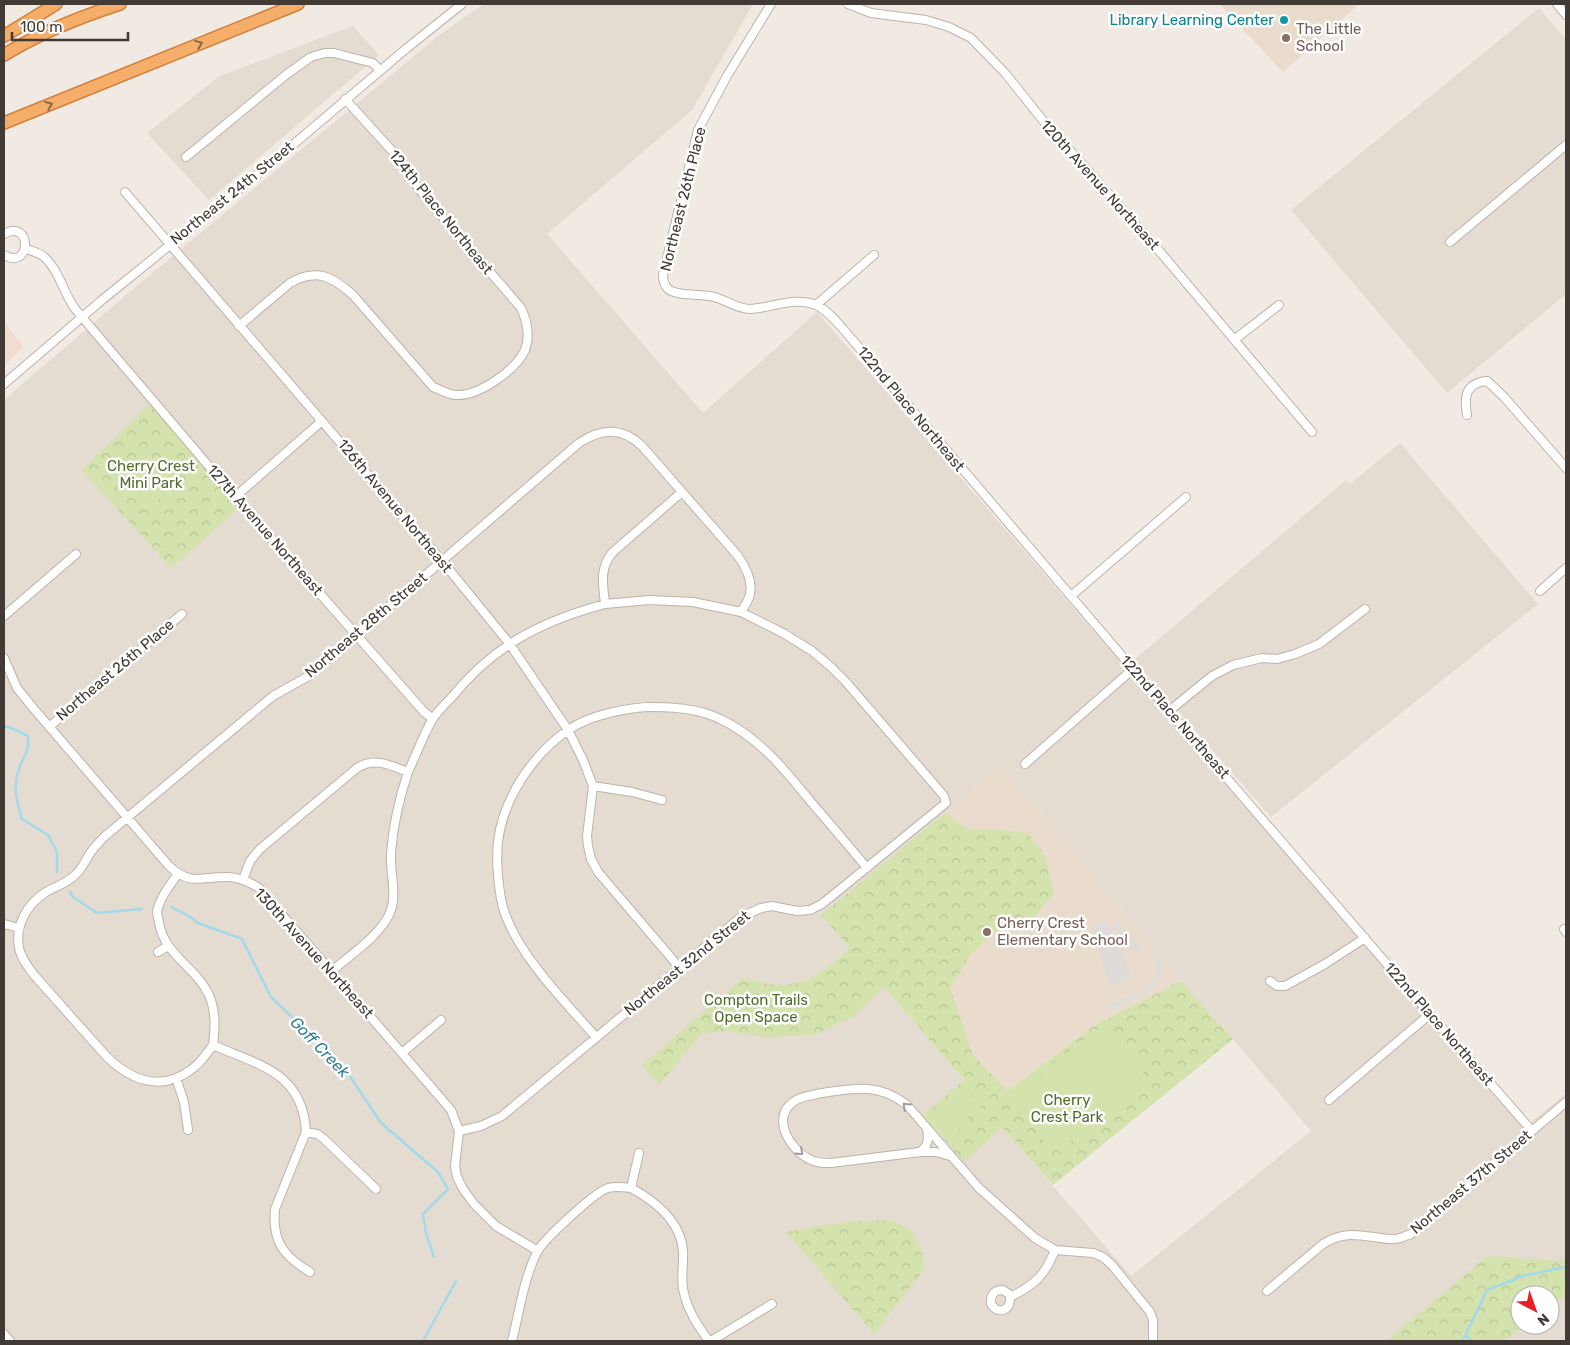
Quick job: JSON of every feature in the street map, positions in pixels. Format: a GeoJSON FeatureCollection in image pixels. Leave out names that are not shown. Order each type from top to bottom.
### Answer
{"type":"FeatureCollection","features":[{"type":"Feature","properties":{"kind":"highway"},"geometry":{"type":"LineString","coordinates":[[4,36],[56,4]]}},
{"type":"Feature","properties":{"kind":"highway"},"geometry":{"type":"LineString","coordinates":[[4,55],[62,26],[120,4]]}},
{"type":"Feature","properties":{"kind":"highway"},"geometry":{"type":"LineString","coordinates":[[4,123],[298,4]]}},
{"type":"Feature","properties":{"kind":"street","name":"Northeast 24th Street"},"geometry":{"type":"LineString","coordinates":[[4,384],[82,316],[275,160],[380,70],[462,4]]}},
{"type":"Feature","properties":{"kind":"street","name":"Northeast 26th Place"},"geometry":{"type":"LineString","coordinates":[[771,4],[726,76],[698,130],[663,280],[668,289],[674,292],[712,296],[748,309],[802,302],[816,305]]}},
{"type":"Feature","properties":{"kind":"street","name":"120th Avenue Northeast"},"geometry":{"type":"LineString","coordinates":[[848,4],[871,13],[926,20],[971,38],[1005,72],[1057,138],[1161,253],[1312,432]]}},
{"type":"Feature","properties":{"kind":"street"},"geometry":{"type":"LineString","coordinates":[[1557,4],[1566,15]]}},
{"type":"Feature","properties":{"kind":"street"},"geometry":{"type":"LineString","coordinates":[[186,157],[287,74],[311,57],[325,53],[334,53],[374,63],[380,70]]}},
{"type":"Feature","properties":{"kind":"street","name":"124th Place Northeast"},"geometry":{"type":"LineString","coordinates":[[239,326],[290,284],[299,278],[314,274],[332,279],[353,295],[434,387],[445,393],[465,395],[489,386],[513,366],[525,349],[527,330],[525,316],[521,308],[423,194],[394,153],[345,100]]}},
{"type":"Feature","properties":{"kind":"street"},"geometry":{"type":"LineString","coordinates":[[1450,242],[1566,145]]}},
{"type":"Feature","properties":{"kind":"street","name":"126th Avenue Northeast"},"geometry":{"type":"LineString","coordinates":[[125,192],[442,561],[509,643],[568,730],[584,760],[593,786]]}},
{"type":"Feature","properties":{"kind":"street","name":"127th Avenue Northeast"},"geometry":{"type":"LineString","coordinates":[[4,234],[11,231],[21,234],[26,244],[25,248],[43,256],[55,271],[71,304],[355,635],[424,712],[433,719]]}},
{"type":"Feature","properties":{"kind":"street"},"geometry":{"type":"LineString","coordinates":[[4,255],[9,258],[18,257],[25,248]]}},
{"type":"Feature","properties":{"kind":"street"},"geometry":{"type":"LineString","coordinates":[[816,305],[874,255]]}},
{"type":"Feature","properties":{"kind":"street","name":"122nd Place Northeast"},"geometry":{"type":"LineString","coordinates":[[816,305],[828,313],[848,335],[1169,711],[1532,1130]]}},
{"type":"Feature","properties":{"kind":"street"},"geometry":{"type":"LineString","coordinates":[[1234,340],[1280,305]]}},
{"type":"Feature","properties":{"kind":"street"},"geometry":{"type":"LineString","coordinates":[[1467,415],[1464,400],[1469,389],[1479,382],[1486,381],[1504,397],[1566,468]]}},
{"type":"Feature","properties":{"kind":"street"},"geometry":{"type":"LineString","coordinates":[[235,497],[322,421]]}},
{"type":"Feature","properties":{"kind":"street","name":"Northeast 28th Street"},"geometry":{"type":"LineString","coordinates":[[19,928],[23,916],[34,902],[45,892],[76,875],[104,837],[273,696],[307,677],[589,436],[611,432],[633,437],[682,492]]}},
{"type":"Feature","properties":{"kind":"street"},"geometry":{"type":"LineString","coordinates":[[332,971],[379,931],[390,913],[393,902],[391,857],[393,830],[399,798],[408,772],[433,719],[464,682],[509,643],[545,624],[580,610],[605,604],[649,600],[694,602],[741,612],[750,594],[749,580],[745,567],[738,556],[682,492],[606,560],[602,581],[605,604]]}},
{"type":"Feature","properties":{"kind":"street"},"geometry":{"type":"LineString","coordinates":[[1071,596],[1186,497]]}},
{"type":"Feature","properties":{"kind":"street"},"geometry":{"type":"LineString","coordinates":[[4,616],[76,554]]}},
{"type":"Feature","properties":{"kind":"street"},"geometry":{"type":"LineString","coordinates":[[1540,591],[1566,568]]}},
{"type":"Feature","properties":{"kind":"street"},"geometry":{"type":"LineString","coordinates":[[1169,711],[1212,676],[1233,665],[1262,658],[1277,659],[1291,656],[1319,644],[1365,609]]}},
{"type":"Feature","properties":{"kind":"street","name":"Northeast 32nd Street"},"geometry":{"type":"LineString","coordinates":[[459,1131],[481,1126],[502,1116],[741,917],[761,908],[772,906],[797,911],[810,910],[822,904],[946,803],[944,796],[872,710],[832,667],[783,632],[741,612]]}},
{"type":"Feature","properties":{"kind":"street","name":"Northeast 26th Place"},"geometry":{"type":"LineString","coordinates":[[49,726],[182,614]]}},
{"type":"Feature","properties":{"kind":"street"},"geometry":{"type":"LineString","coordinates":[[4,658],[18,688],[127,818],[178,874],[157,912],[160,929],[168,946],[196,976],[209,995],[214,1010],[213,1045],[193,1069],[176,1078],[152,1081],[134,1077],[120,1069],[34,975],[25,962],[19,948],[19,928],[4,924]]}},
{"type":"Feature","properties":{"kind":"street"},"geometry":{"type":"LineString","coordinates":[[1025,764],[1133,669]]}},
{"type":"Feature","properties":{"kind":"street"},"geometry":{"type":"LineString","coordinates":[[596,1037],[542,974],[514,934],[501,900],[497,868],[498,842],[503,820],[513,794],[539,755],[568,730],[607,714],[637,707],[673,707],[704,713],[720,719],[747,734],[769,752],[867,868]]}},
{"type":"Feature","properties":{"kind":"street"},"geometry":{"type":"LineString","coordinates":[[243,880],[250,861],[260,849],[357,768],[364,764],[378,761],[408,772]]}},
{"type":"Feature","properties":{"kind":"street"},"geometry":{"type":"LineString","coordinates":[[662,800],[632,792],[593,786],[587,836],[591,859],[598,872],[679,967]]}},
{"type":"Feature","properties":{"kind":"street","name":"130th Avenue Northeast"},"geometry":{"type":"LineString","coordinates":[[178,874],[193,879],[229,877],[243,880],[258,888],[451,1110],[459,1131],[455,1166],[457,1177],[463,1189],[491,1222],[538,1251]]}},
{"type":"Feature","properties":{"kind":"street"},"geometry":{"type":"LineString","coordinates":[[1270,980],[1277,986],[1285,986],[1325,964],[1365,938]]}},
{"type":"Feature","properties":{"kind":"street"},"geometry":{"type":"LineString","coordinates":[[158,952],[168,946]]}},
{"type":"Feature","properties":{"kind":"street"},"geometry":{"type":"LineString","coordinates":[[1329,1100],[1430,1014]]}},
{"type":"Feature","properties":{"kind":"street"},"geometry":{"type":"LineString","coordinates":[[402,1053],[441,1020]]}},
{"type":"Feature","properties":{"kind":"street"},"geometry":{"type":"LineString","coordinates":[[213,1045],[270,1070],[288,1082],[302,1107],[306,1132],[275,1209],[274,1222],[276,1236],[282,1248],[294,1263],[310,1272]]}},
{"type":"Feature","properties":{"kind":"street"},"geometry":{"type":"LineString","coordinates":[[176,1078],[184,1102],[188,1130]]}},
{"type":"Feature","properties":{"kind":"street"},"geometry":{"type":"LineString","coordinates":[[950,1156],[936,1152],[920,1152],[819,1163],[809,1160],[791,1142],[785,1133],[784,1117],[793,1102],[806,1096],[848,1089],[864,1088],[888,1093],[900,1100],[907,1105],[979,1188],[1035,1238],[1055,1250],[1093,1253],[1103,1257],[1112,1265],[1150,1312],[1153,1320],[1153,1341]]}},
{"type":"Feature","properties":{"kind":"street","name":"Northeast 37th Street"},"geometry":{"type":"LineString","coordinates":[[1267,1291],[1332,1238],[1345,1234],[1356,1234],[1386,1239],[1399,1239],[1411,1234],[1566,1102]]}},
{"type":"Feature","properties":{"kind":"street"},"geometry":{"type":"LineString","coordinates":[[920,1152],[928,1143],[927,1128]]}},
{"type":"Feature","properties":{"kind":"street"},"geometry":{"type":"LineString","coordinates":[[306,1132],[317,1134],[324,1139],[376,1189]]}},
{"type":"Feature","properties":{"kind":"street"},"geometry":{"type":"LineString","coordinates":[[631,1188],[639,1153]]}},
{"type":"Feature","properties":{"kind":"street"},"geometry":{"type":"LineString","coordinates":[[512,1341],[529,1274],[538,1251],[562,1225],[606,1188],[631,1188],[658,1207],[676,1227],[683,1251],[683,1292],[690,1312],[710,1341],[772,1304]]}},
{"type":"Feature","properties":{"kind":"street"},"geometry":{"type":"LineString","coordinates":[[1010,1297],[1021,1292],[1042,1275],[1055,1250]]}},
{"type":"Feature","properties":{"kind":"street"},"geometry":{"type":"LineString","coordinates":[[4,1334],[10,1341]]}},
{"type":"Feature","properties":{"kind":"shaded area"},"geometry":{"type":"Polygon","coordinates":[[[484,4],[753,4],[692,110],[547,234],[703,413],[817,312],[1524,1128],[1566,1093],[1566,1341],[4,1341],[4,400],[133,289],[442,33],[484,4]],[[1002,767],[822,915],[964,1080],[924,1116],[951,1148],[1002,1127],[1131,1276],[1311,1131],[1233,1039],[1180,981],[1002,767]]]}},
{"type":"Feature","properties":{"kind":"shaded area","name":"The Little School"},"geometry":{"type":"Polygon","coordinates":[[[1219,4],[1359,4],[1283,72],[1219,4]]]}},
{"type":"Feature","properties":{"kind":"shaded area"},"geometry":{"type":"Polygon","coordinates":[[[1539,8],[1566,39],[1566,294],[1447,393],[1291,210],[1539,8]]]}},
{"type":"Feature","properties":{"kind":"shaded area"},"geometry":{"type":"Polygon","coordinates":[[[353,26],[379,55],[209,200],[147,133],[220,76],[353,26]]]}},
{"type":"Feature","properties":{"kind":"shaded area"},"geometry":{"type":"Polygon","coordinates":[[[4,322],[24,347],[4,365],[4,322]]]}},
{"type":"Feature","properties":{"kind":"shaded area"},"geometry":{"type":"Polygon","coordinates":[[[1400,443],[1538,604],[1271,817],[1134,660],[1346,480],[1350,484],[1400,443]]]}},
{"type":"Feature","properties":{"kind":"shaded area","name":"Cherry Crest Elementary School"},"geometry":{"type":"Polygon","coordinates":[[[1002,767],[1180,981],[1095,1025],[1007,1091],[976,1093],[821,915],[1002,767]]]}},
{"type":"Feature","properties":{"kind":"shaded area"},"geometry":{"type":"Polygon","coordinates":[[[1108,921],[1114,942],[1120,940],[1131,979],[1109,986],[1092,925],[1108,921]]]}},
{"type":"Feature","properties":{"kind":"shaded area"},"geometry":{"type":"Polygon","coordinates":[[[1118,922],[1142,950],[1136,954],[1112,927],[1118,922]]]}},
{"type":"Feature","properties":{"kind":"shaded area"},"geometry":{"type":"Polygon","coordinates":[[[1159,954],[1161,973],[1154,987],[1143,996],[1108,1011],[1106,1004],[1147,988],[1155,974],[1156,962],[1154,956],[1159,954]]]}},
{"type":"Feature","properties":{"kind":"green space","name":"Cherry Crest Mini Park"},"geometry":{"type":"Polygon","coordinates":[[[151,403],[241,506],[171,568],[82,470],[151,403]]]}},
{"type":"Feature","properties":{"kind":"green space"},"geometry":{"type":"Polygon","coordinates":[[[158,459],[174,477],[161,488],[145,470],[158,459]]]}},
{"type":"Feature","properties":{"kind":"green space"},"geometry":{"type":"Polygon","coordinates":[[[141,477],[160,498],[150,506],[131,485],[141,477]]]}},
{"type":"Feature","properties":{"kind":"green space"},"geometry":{"type":"Polygon","coordinates":[[[945,813],[968,830],[1001,830],[1028,833],[1045,856],[1054,893],[1032,920],[1000,928],[970,955],[950,988],[973,1055],[1007,1091],[1095,1025],[1180,981],[1233,1039],[1053,1185],[1002,1127],[964,1162],[923,1115],[964,1080],[884,987],[854,1016],[814,1035],[766,1037],[725,1031],[701,1034],[659,1085],[642,1065],[743,978],[774,985],[799,982],[818,974],[850,948],[821,915],[945,813]]]}},
{"type":"Feature","properties":{"kind":"green space","name":"Cherry Crest Park"},"geometry":{"type":"Polygon","coordinates":[[[1109,1027],[1149,1080],[1150,1084],[1059,1150],[1053,1151],[1011,1099],[1012,1096],[1096,1030],[1109,1027]]]}},
{"type":"Feature","properties":{"kind":"green space"},"geometry":{"type":"Polygon","coordinates":[[[965,1089],[984,1110],[974,1118],[956,1097],[965,1089]]]}},
{"type":"Feature","properties":{"kind":"green space"},"geometry":{"type":"Polygon","coordinates":[[[953,1099],[971,1120],[962,1128],[944,1108],[953,1099]]]}},
{"type":"Feature","properties":{"kind":"green space"},"geometry":{"type":"Polygon","coordinates":[[[941,1110],[960,1131],[950,1139],[932,1118],[941,1110]]]}},
{"type":"Feature","properties":{"kind":"green space"},"geometry":{"type":"Polygon","coordinates":[[[891,1220],[911,1230],[921,1249],[925,1268],[874,1334],[786,1232],[846,1222],[891,1220]]]}},
{"type":"Feature","properties":{"kind":"green space"},"geometry":{"type":"Polygon","coordinates":[[[1487,1256],[1560,1261],[1566,1257],[1566,1297],[1560,1300],[1560,1285],[1510,1285],[1510,1335],[1512,1335],[1505,1341],[1386,1341],[1487,1256]]]}},
{"type":"Feature","properties":{"kind":"waterway","name":"Goff Creek"},"geometry":{"type":"LineString","coordinates":[[4,726],[28,736],[27,751],[17,776],[17,800],[22,819],[48,835],[57,852],[57,872]]}},
{"type":"Feature","properties":{"kind":"waterway","name":"Goff Creek"},"geometry":{"type":"LineString","coordinates":[[70,892],[73,897],[97,913],[142,909]]}},
{"type":"Feature","properties":{"kind":"waterway","name":"Goff Creek"},"geometry":{"type":"LineString","coordinates":[[171,907],[198,923],[242,939],[271,997],[343,1066],[381,1123],[438,1172],[448,1189],[423,1214],[426,1233],[434,1257]]}},
{"type":"Feature","properties":{"kind":"waterway","name":"Goff Creek"},"geometry":{"type":"LineString","coordinates":[[1461,1341],[1487,1290],[1523,1276],[1566,1267]]}},
{"type":"Feature","properties":{"kind":"waterway","name":"Goff Creek"},"geometry":{"type":"LineString","coordinates":[[423,1341],[456,1281]]}},
{"type":"Feature","properties":{"kind":"waterway"},"geometry":{"type":"LineString","coordinates":[[1465,1336],[1473,1341]]}},
{"type":"Feature","properties":{"kind":"place","name":"Library Learning Center"},"geometry":{"type":"Point","coordinates":[1284,20]}},
{"type":"Feature","properties":{"kind":"place","name":"The Little School"},"geometry":{"type":"Point","coordinates":[1286,38]}},
{"type":"Feature","properties":{"kind":"place","name":"Cherry Crest Elementary School"},"geometry":{"type":"Point","coordinates":[987,932]}},
{"type":"Feature","properties":{"kind":"park label","name":"Compton Trails Open Space"},"geometry":{"type":"Point","coordinates":[756,1008]}}]}
